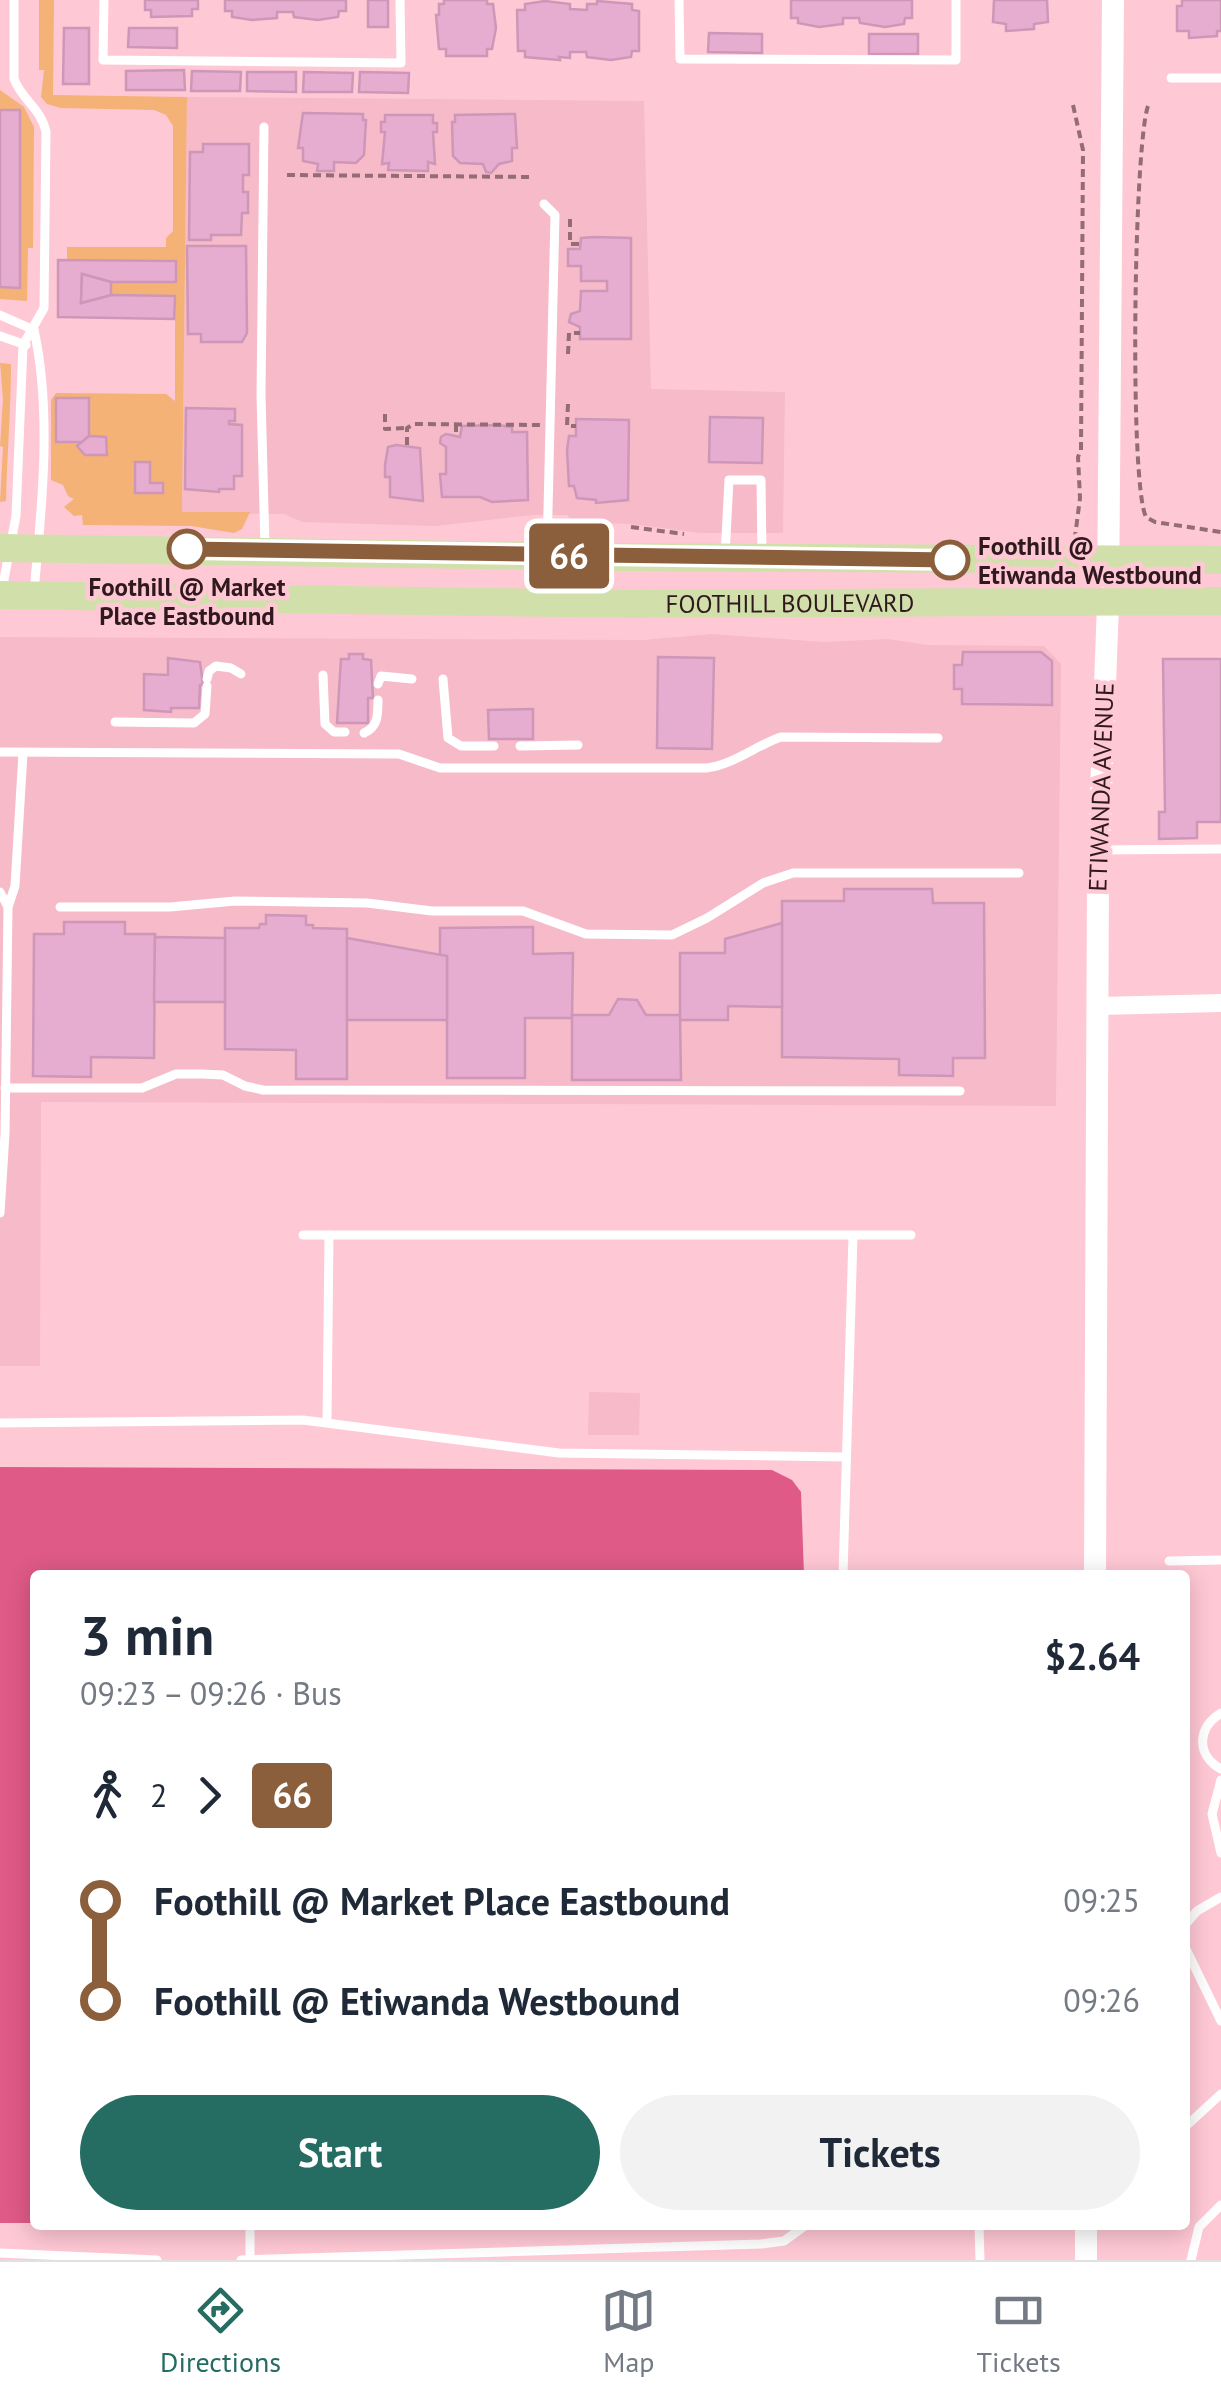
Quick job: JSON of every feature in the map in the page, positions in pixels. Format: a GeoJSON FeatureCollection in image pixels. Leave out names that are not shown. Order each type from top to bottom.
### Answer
{"type":"FeatureCollection","features":[{"type":"Feature","properties":{"kind":"main road","name":"ETIWANDA AVENUE"},"geometry":{"type":"LineString","coordinates":[[1096,1570],[1098,850],[1108,604],[1113,0]]}},
{"type":"Feature","properties":{"kind":"main road","name":"FOOTHILL BOULEVARD"},"geometry":{"type":"LineString","coordinates":[[4,548],[1108,562],[1221,560]]}},
{"type":"Feature","properties":{"kind":"main road","name":"FOOTHILL BOULEVARD"},"geometry":{"type":"LineString","coordinates":[[0,599],[33,595],[630,604],[1221,601]]}},
{"type":"Feature","properties":{"kind":"main road"},"geometry":{"type":"LineString","coordinates":[[1086,2230],[1086,2260]]}},
{"type":"Feature","properties":{"kind":"street"},"geometry":{"type":"LineString","coordinates":[[1098,1006],[1221,1003]]}},
{"type":"Feature","properties":{"kind":"lane"},"geometry":{"type":"LineString","coordinates":[[0,599],[4,548],[16,516],[23,344],[44,308],[46,132],[40,111],[18,89],[14,79],[14,0]]}},
{"type":"Feature","properties":{"kind":"lane"},"geometry":{"type":"LineString","coordinates":[[104,0],[103,60],[401,63],[400,0]]}},
{"type":"Feature","properties":{"kind":"lane"},"geometry":{"type":"LineString","coordinates":[[680,0],[680,59],[956,60],[956,0]]}},
{"type":"Feature","properties":{"kind":"lane"},"geometry":{"type":"LineString","coordinates":[[1171,78],[1221,78]]}},
{"type":"Feature","properties":{"kind":"lane"},"geometry":{"type":"LineString","coordinates":[[0,80],[14,79]]}},
{"type":"Feature","properties":{"kind":"lane"},"geometry":{"type":"LineString","coordinates":[[264,127],[261,396],[265,550]]}},
{"type":"Feature","properties":{"kind":"lane"},"geometry":{"type":"LineString","coordinates":[[544,204],[556,215],[547,556]]}},
{"type":"Feature","properties":{"kind":"lane"},"geometry":{"type":"LineString","coordinates":[[0,314],[34,330]]}},
{"type":"Feature","properties":{"kind":"lane"},"geometry":{"type":"LineString","coordinates":[[33,595],[42,392],[34,330]]}},
{"type":"Feature","properties":{"kind":"lane"},"geometry":{"type":"LineString","coordinates":[[0,336],[39,350]]}},
{"type":"Feature","properties":{"kind":"lane"},"geometry":{"type":"LineString","coordinates":[[725,558],[729,480],[761,480],[762,558]]}},
{"type":"Feature","properties":{"kind":"lane"},"geometry":{"type":"LineString","coordinates":[[115,722],[194,723],[205,714],[209,671],[216,666],[240,674]]}},
{"type":"Feature","properties":{"kind":"lane"},"geometry":{"type":"LineString","coordinates":[[323,674],[325,724],[334,732],[345,732]]}},
{"type":"Feature","properties":{"kind":"lane"},"geometry":{"type":"LineString","coordinates":[[378,684],[381,676],[412,679]]}},
{"type":"Feature","properties":{"kind":"lane"},"geometry":{"type":"LineString","coordinates":[[444,679],[448,738],[461,746],[494,746]]}},
{"type":"Feature","properties":{"kind":"lane"},"geometry":{"type":"LineString","coordinates":[[364,733],[376,723],[378,700]]}},
{"type":"Feature","properties":{"kind":"lane"},"geometry":{"type":"LineString","coordinates":[[0,752],[399,754],[440,768],[706,768],[730,762],[781,737],[938,738]]}},
{"type":"Feature","properties":{"kind":"lane"},"geometry":{"type":"LineString","coordinates":[[520,746],[578,745]]}},
{"type":"Feature","properties":{"kind":"lane"},"geometry":{"type":"LineString","coordinates":[[0,1213],[6,1134],[3,996],[8,907],[16,886],[23,753]]}},
{"type":"Feature","properties":{"kind":"lane"},"geometry":{"type":"LineString","coordinates":[[1098,850],[1221,850]]}},
{"type":"Feature","properties":{"kind":"lane"},"geometry":{"type":"LineString","coordinates":[[60,907],[170,907],[235,901],[367,902],[432,911],[523,911],[586,934],[672,934],[707,918],[763,883],[793,872],[1019,873]]}},
{"type":"Feature","properties":{"kind":"lane"},"geometry":{"type":"LineString","coordinates":[[0,892],[8,907]]}},
{"type":"Feature","properties":{"kind":"lane"},"geometry":{"type":"LineString","coordinates":[[5,1088],[142,1088],[176,1074],[212,1074],[263,1090],[960,1091]]}},
{"type":"Feature","properties":{"kind":"lane"},"geometry":{"type":"LineString","coordinates":[[303,1234],[911,1236]]}},
{"type":"Feature","properties":{"kind":"lane"},"geometry":{"type":"LineString","coordinates":[[328,1422],[329,1235]]}},
{"type":"Feature","properties":{"kind":"lane"},"geometry":{"type":"LineString","coordinates":[[843,1570],[853,1236]]}},
{"type":"Feature","properties":{"kind":"lane"},"geometry":{"type":"LineString","coordinates":[[0,1424],[268,1419],[328,1422],[559,1453],[846,1457]]}},
{"type":"Feature","properties":{"kind":"lane"},"geometry":{"type":"LineString","coordinates":[[1168,1561],[1221,1560]]}},
{"type":"Feature","properties":{"kind":"lane"},"geometry":{"type":"LineString","coordinates":[[1221,1714],[1207,1725],[1202,1740],[1205,1756],[1221,1769]]}},
{"type":"Feature","properties":{"kind":"lane"},"geometry":{"type":"LineString","coordinates":[[1221,1780],[1212,1814],[1221,1853]]}},
{"type":"Feature","properties":{"kind":"lane"},"geometry":{"type":"LineString","coordinates":[[1190,1919],[1197,1910],[1221,1896]]}},
{"type":"Feature","properties":{"kind":"lane"},"geometry":{"type":"LineString","coordinates":[[1190,1958],[1221,2021]]}},
{"type":"Feature","properties":{"kind":"lane"},"geometry":{"type":"LineString","coordinates":[[1190,2122],[1221,2094]]}},
{"type":"Feature","properties":{"kind":"lane"},"geometry":{"type":"LineString","coordinates":[[1192,2260],[1199,2227],[1221,2205]]}},
{"type":"Feature","properties":{"kind":"lane"},"geometry":{"type":"LineString","coordinates":[[250,2230],[250,2260]]}},
{"type":"Feature","properties":{"kind":"lane"},"geometry":{"type":"LineString","coordinates":[[241,2260],[760,2244],[784,2240],[799,2230]]}},
{"type":"Feature","properties":{"kind":"lane"},"geometry":{"type":"LineString","coordinates":[[979,2230],[980,2260]]}},
{"type":"Feature","properties":{"kind":"lane"},"geometry":{"type":"LineString","coordinates":[[0,2253],[157,2260]]}},
{"type":"Feature","properties":{"kind":"path"},"geometry":{"type":"LineString","coordinates":[[1073,105],[1083,150],[1084,274],[1082,450],[1078,458],[1075,538]]}},
{"type":"Feature","properties":{"kind":"path"},"geometry":{"type":"LineString","coordinates":[[1148,106],[1142,122],[1138,196],[1137,455],[1141,513],[1150,523],[1221,532]]}},
{"type":"Feature","properties":{"kind":"path"},"geometry":{"type":"LineString","coordinates":[[479,164],[479,176]]}},
{"type":"Feature","properties":{"kind":"path"},"geometry":{"type":"LineString","coordinates":[[287,175],[534,177]]}},
{"type":"Feature","properties":{"kind":"path"},"geometry":{"type":"LineString","coordinates":[[570,219],[570,244],[580,244]]}},
{"type":"Feature","properties":{"kind":"path"},"geometry":{"type":"LineString","coordinates":[[568,354],[568,333],[580,333]]}},
{"type":"Feature","properties":{"kind":"path"},"geometry":{"type":"LineString","coordinates":[[568,404],[567,426],[576,426]]}},
{"type":"Feature","properties":{"kind":"path"},"geometry":{"type":"LineString","coordinates":[[386,414],[385,429],[414,424],[540,425]]}},
{"type":"Feature","properties":{"kind":"path"},"geometry":{"type":"LineString","coordinates":[[456,424],[456,437]]}},
{"type":"Feature","properties":{"kind":"path"},"geometry":{"type":"LineString","coordinates":[[407,428],[407,445]]}},
{"type":"Feature","properties":{"kind":"path"},"geometry":{"type":"LineString","coordinates":[[631,528],[699,535]]}},
{"type":"Feature","properties":{"kind":"shaded area"},"geometry":{"type":"Polygon","coordinates":[[[39,0],[54,0],[53,95],[187,97],[182,512],[250,512],[242,529],[234,533],[191,526],[83,525],[82,515],[74,516],[64,507],[74,499],[63,485],[51,480],[51,400],[56,393],[166,394],[175,401],[175,296],[111,295],[111,282],[176,281],[176,262],[67,260],[67,247],[166,247],[166,238],[173,231],[173,126],[166,115],[154,110],[61,108],[47,104],[41,97],[44,70],[39,70],[39,0]]]}},
{"type":"Feature","properties":{"kind":"shaded area"},"geometry":{"type":"Polygon","coordinates":[[[0,90],[24,107],[34,127],[33,248],[28,248],[27,301],[0,299],[0,287],[20,287],[20,111],[0,110],[0,90]]]}},
{"type":"Feature","properties":{"kind":"shaded area"},"geometry":{"type":"Polygon","coordinates":[[[187,97],[644,101],[651,389],[785,392],[783,533],[700,533],[632,524],[573,522],[567,515],[436,526],[302,522],[284,514],[182,513],[187,97]]]}},
{"type":"Feature","properties":{"kind":"shaded area"},"geometry":{"type":"Polygon","coordinates":[[[0,363],[11,364],[6,501],[0,502],[3,399],[0,363]]]}},
{"type":"Feature","properties":{"kind":"shaded area"},"geometry":{"type":"Polygon","coordinates":[[[712,634],[824,642],[888,639],[928,645],[1044,646],[1061,664],[1056,1106],[41,1102],[40,1366],[0,1366],[0,637],[643,640],[712,634]]]}},
{"type":"Feature","properties":{"kind":"shaded area"},"geometry":{"type":"Polygon","coordinates":[[[589,1392],[640,1393],[639,1435],[588,1435],[589,1392]]]}},
{"type":"Feature","properties":{"kind":"shaded area"},"geometry":{"type":"Polygon","coordinates":[[[0,1467],[772,1470],[792,1480],[801,1492],[804,1570],[30,1570],[30,2223],[0,2223],[0,1467]]]}},
{"type":"Feature","properties":{"kind":"building"},"geometry":{"type":"Polygon","coordinates":[[[145,0],[198,0],[198,9],[192,9],[192,16],[151,17],[151,10],[145,10],[145,0]]]}},
{"type":"Feature","properties":{"kind":"building"},"geometry":{"type":"Polygon","coordinates":[[[225,0],[346,0],[346,11],[339,11],[338,17],[318,20],[294,17],[293,12],[277,12],[277,18],[252,20],[232,17],[232,11],[225,11],[225,0]]]}},
{"type":"Feature","properties":{"kind":"building"},"geometry":{"type":"Polygon","coordinates":[[[368,0],[388,0],[388,27],[368,27],[368,0]]]}},
{"type":"Feature","properties":{"kind":"building"},"geometry":{"type":"Polygon","coordinates":[[[444,0],[487,0],[487,4],[493,4],[496,28],[487,56],[446,56],[446,49],[439,49],[436,15],[444,0]]]}},
{"type":"Feature","properties":{"kind":"building"},"geometry":{"type":"Polygon","coordinates":[[[791,0],[912,0],[912,18],[905,18],[904,24],[885,27],[860,23],[859,18],[843,18],[843,24],[819,27],[791,18],[791,0]]]}},
{"type":"Feature","properties":{"kind":"building"},"geometry":{"type":"Polygon","coordinates":[[[994,0],[1047,0],[1048,22],[1034,24],[1034,29],[1006,31],[1006,24],[993,22],[994,0]]]}},
{"type":"Feature","properties":{"kind":"building"},"geometry":{"type":"Polygon","coordinates":[[[1182,0],[1221,0],[1221,31],[1217,31],[1217,36],[1189,38],[1189,31],[1177,31],[1177,6],[1182,6],[1182,0]]]}},
{"type":"Feature","properties":{"kind":"building"},"geometry":{"type":"Polygon","coordinates":[[[545,1],[587,10],[587,4],[597,1],[632,4],[632,10],[639,11],[639,51],[632,51],[631,57],[611,60],[587,57],[586,52],[570,52],[570,58],[559,57],[560,60],[525,57],[525,51],[518,51],[517,10],[525,10],[525,4],[545,1]]]}},
{"type":"Feature","properties":{"kind":"building"},"geometry":{"type":"Polygon","coordinates":[[[64,28],[89,28],[89,84],[63,84],[64,28]]]}},
{"type":"Feature","properties":{"kind":"building"},"geometry":{"type":"Polygon","coordinates":[[[129,28],[177,28],[177,48],[128,47],[129,28]]]}},
{"type":"Feature","properties":{"kind":"building"},"geometry":{"type":"Polygon","coordinates":[[[709,33],[762,34],[762,53],[708,52],[709,33]]]}},
{"type":"Feature","properties":{"kind":"building"},"geometry":{"type":"Polygon","coordinates":[[[869,34],[918,34],[918,54],[869,54],[869,34]]]}},
{"type":"Feature","properties":{"kind":"building"},"geometry":{"type":"Polygon","coordinates":[[[184,70],[185,90],[126,90],[126,71],[184,70]]]}},
{"type":"Feature","properties":{"kind":"building"},"geometry":{"type":"Polygon","coordinates":[[[192,71],[241,72],[240,91],[191,91],[192,71]]]}},
{"type":"Feature","properties":{"kind":"building"},"geometry":{"type":"Polygon","coordinates":[[[247,72],[296,72],[296,92],[247,91],[247,72]]]}},
{"type":"Feature","properties":{"kind":"building"},"geometry":{"type":"Polygon","coordinates":[[[304,72],[353,73],[352,92],[303,92],[304,72]]]}},
{"type":"Feature","properties":{"kind":"building"},"geometry":{"type":"Polygon","coordinates":[[[360,72],[409,73],[408,93],[359,92],[360,72]]]}},
{"type":"Feature","properties":{"kind":"building"},"geometry":{"type":"Polygon","coordinates":[[[0,110],[20,110],[20,288],[0,287],[0,110]]]}},
{"type":"Feature","properties":{"kind":"building"},"geometry":{"type":"Polygon","coordinates":[[[303,113],[363,114],[364,155],[356,163],[334,162],[334,171],[317,171],[318,164],[303,161],[303,148],[298,148],[303,113]]]}},
{"type":"Feature","properties":{"kind":"building"},"geometry":{"type":"Polygon","coordinates":[[[515,114],[517,148],[512,148],[512,161],[499,164],[491,173],[486,172],[483,164],[460,163],[453,156],[455,115],[515,114]]]}},
{"type":"Feature","properties":{"kind":"building"},"geometry":{"type":"Polygon","coordinates":[[[385,115],[433,115],[433,123],[437,123],[437,132],[433,132],[435,164],[428,162],[428,171],[388,170],[389,163],[382,164],[385,132],[381,132],[381,122],[385,122],[385,115]]]}},
{"type":"Feature","properties":{"kind":"building"},"geometry":{"type":"Polygon","coordinates":[[[203,144],[249,144],[249,175],[243,175],[248,213],[242,213],[241,235],[189,240],[190,152],[203,152],[203,144]]]}},
{"type":"Feature","properties":{"kind":"building"},"geometry":{"type":"Polygon","coordinates":[[[581,238],[631,238],[631,339],[580,339],[580,327],[569,322],[571,314],[580,311],[581,291],[607,291],[607,281],[581,281],[581,266],[568,266],[568,249],[580,249],[581,238]]]}},
{"type":"Feature","properties":{"kind":"building"},"geometry":{"type":"Polygon","coordinates":[[[187,246],[246,246],[247,333],[242,342],[201,342],[201,334],[188,334],[187,246]]]}},
{"type":"Feature","properties":{"kind":"building"},"geometry":{"type":"Polygon","coordinates":[[[58,260],[176,261],[176,282],[111,282],[82,274],[81,303],[111,295],[175,296],[174,319],[58,317],[58,260]]]}},
{"type":"Feature","properties":{"kind":"building"},"geometry":{"type":"Polygon","coordinates":[[[82,274],[111,282],[111,295],[81,303],[82,274]]]}},
{"type":"Feature","properties":{"kind":"building"},"geometry":{"type":"Polygon","coordinates":[[[56,398],[89,398],[89,436],[82,442],[56,442],[56,398]]]}},
{"type":"Feature","properties":{"kind":"building"},"geometry":{"type":"Polygon","coordinates":[[[186,408],[235,409],[235,421],[229,424],[242,425],[242,476],[234,476],[234,489],[185,489],[186,408]]]}},
{"type":"Feature","properties":{"kind":"building"},"geometry":{"type":"Polygon","coordinates":[[[710,417],[763,418],[762,463],[709,462],[710,417]]]}},
{"type":"Feature","properties":{"kind":"building"},"geometry":{"type":"Polygon","coordinates":[[[576,419],[629,420],[628,500],[596,503],[577,498],[574,486],[569,486],[567,450],[569,436],[576,436],[576,419]]]}},
{"type":"Feature","properties":{"kind":"building"},"geometry":{"type":"Polygon","coordinates":[[[462,426],[512,427],[512,432],[527,432],[528,500],[492,502],[480,497],[442,497],[440,474],[446,474],[446,447],[440,443],[441,437],[460,437],[462,426]]]}},
{"type":"Feature","properties":{"kind":"building"},"geometry":{"type":"Polygon","coordinates":[[[89,436],[106,437],[107,455],[85,455],[77,446],[89,436]]]}},
{"type":"Feature","properties":{"kind":"building"},"geometry":{"type":"Polygon","coordinates":[[[388,447],[420,448],[423,501],[390,497],[390,477],[385,477],[385,465],[388,447]]]}},
{"type":"Feature","properties":{"kind":"building"},"geometry":{"type":"Polygon","coordinates":[[[135,462],[150,462],[150,483],[163,483],[163,493],[135,493],[135,462]]]}},
{"type":"Feature","properties":{"kind":"building"},"geometry":{"type":"Polygon","coordinates":[[[963,652],[1041,652],[1052,661],[1052,705],[962,704],[962,689],[954,689],[954,665],[962,665],[963,652]]]}},
{"type":"Feature","properties":{"kind":"building"},"geometry":{"type":"Polygon","coordinates":[[[349,654],[363,654],[363,659],[371,660],[373,698],[368,698],[368,723],[337,723],[341,659],[349,659],[349,654]]]}},
{"type":"Feature","properties":{"kind":"building"},"geometry":{"type":"Polygon","coordinates":[[[658,657],[714,658],[712,749],[657,748],[658,657]]]}},
{"type":"Feature","properties":{"kind":"building"},"geometry":{"type":"Polygon","coordinates":[[[168,658],[200,662],[203,685],[199,708],[144,710],[144,674],[168,675],[168,658]]]}},
{"type":"Feature","properties":{"kind":"building"},"geometry":{"type":"Polygon","coordinates":[[[1163,659],[1221,659],[1221,822],[1197,822],[1197,838],[1159,839],[1159,812],[1165,812],[1163,659]]]}},
{"type":"Feature","properties":{"kind":"building"},"geometry":{"type":"Polygon","coordinates":[[[533,709],[533,739],[489,739],[488,710],[533,709]]]}},
{"type":"Feature","properties":{"kind":"building"},"geometry":{"type":"Polygon","coordinates":[[[844,889],[932,889],[933,903],[984,903],[985,1058],[953,1058],[953,1076],[899,1075],[899,1059],[782,1057],[782,901],[844,901],[844,889]]]}},
{"type":"Feature","properties":{"kind":"building"},"geometry":{"type":"Polygon","coordinates":[[[266,915],[306,916],[306,925],[313,928],[347,929],[347,1079],[296,1079],[296,1050],[225,1049],[225,928],[259,928],[266,924],[266,915]]]}},
{"type":"Feature","properties":{"kind":"building"},"geometry":{"type":"Polygon","coordinates":[[[64,922],[125,922],[125,934],[155,934],[154,1058],[91,1057],[91,1077],[33,1076],[34,934],[64,934],[64,922]]]}},
{"type":"Feature","properties":{"kind":"building"},"geometry":{"type":"Polygon","coordinates":[[[782,923],[782,1007],[728,1006],[728,1020],[680,1020],[680,953],[725,953],[725,939],[782,923]]]}},
{"type":"Feature","properties":{"kind":"building"},"geometry":{"type":"Polygon","coordinates":[[[533,927],[533,954],[573,953],[572,1018],[525,1018],[525,1078],[447,1078],[447,956],[440,956],[440,928],[533,927]]]}},
{"type":"Feature","properties":{"kind":"building"},"geometry":{"type":"Polygon","coordinates":[[[155,937],[225,938],[225,1002],[154,1002],[155,937]]]}},
{"type":"Feature","properties":{"kind":"building"},"geometry":{"type":"Polygon","coordinates":[[[347,938],[447,956],[447,1020],[347,1020],[347,938]]]}},
{"type":"Feature","properties":{"kind":"building"},"geometry":{"type":"Polygon","coordinates":[[[618,999],[637,1000],[646,1015],[680,1015],[681,1080],[572,1080],[572,1015],[609,1015],[618,999]]]}},
{"type":"Feature","properties":{"kind":"bus line","name":"66"},"geometry":{"type":"LineString","coordinates":[[187,549],[950,560]]}},
{"type":"Feature","properties":{"kind":"place","name":"Foothill @ Market Place Eastbound"},"geometry":{"type":"Point","coordinates":[187,549]}},
{"type":"Feature","properties":{"kind":"place","name":"Foothill @ Etiwanda Westbound"},"geometry":{"type":"Point","coordinates":[950,560]}}]}
